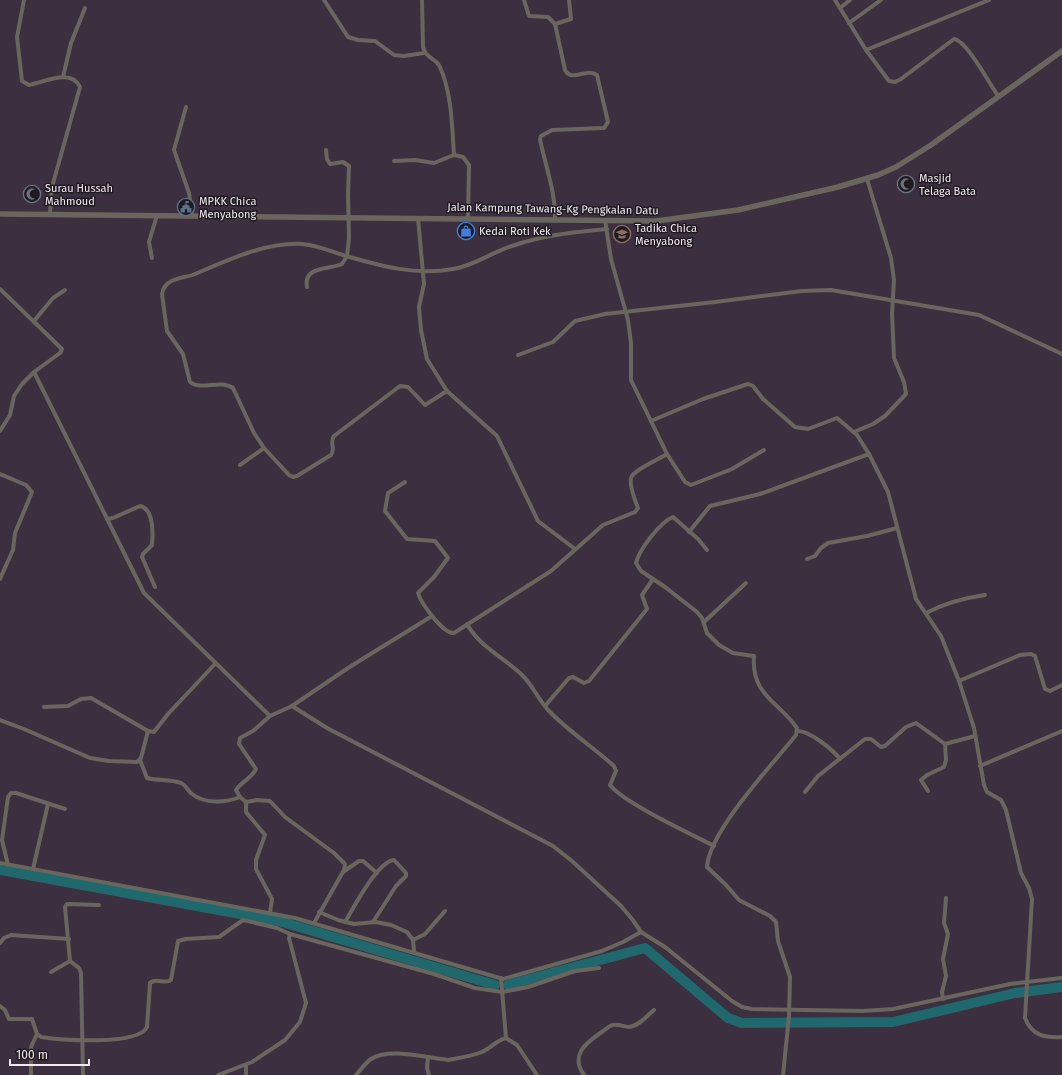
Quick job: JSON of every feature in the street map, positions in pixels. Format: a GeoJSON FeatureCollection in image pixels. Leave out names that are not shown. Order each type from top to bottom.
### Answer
{"type":"FeatureCollection","features":[{"type":"Feature","properties":{"kind":"street"},"geometry":{"type":"LineString","coordinates":[[24,0],[16,37],[22,81],[28,85],[63,77],[72,77],[80,87],[52,187],[50,213]]}},
{"type":"Feature","properties":{"kind":"street"},"geometry":{"type":"LineString","coordinates":[[324,0],[348,37],[358,40],[375,41],[394,55],[404,56],[424,53]]}},
{"type":"Feature","properties":{"kind":"street"},"geometry":{"type":"LineString","coordinates":[[422,0],[424,53],[439,66],[446,87],[451,112],[454,155]]}},
{"type":"Feature","properties":{"kind":"street"},"geometry":{"type":"LineString","coordinates":[[524,0],[529,16],[548,17],[555,24],[566,72],[572,75],[592,72],[597,75],[608,122],[604,128],[552,130],[541,136],[545,168],[555,202],[555,220]]}},
{"type":"Feature","properties":{"kind":"street"},"geometry":{"type":"LineString","coordinates":[[555,24],[571,19],[569,0]]}},
{"type":"Feature","properties":{"kind":"street"},"geometry":{"type":"LineString","coordinates":[[835,0],[866,50],[887,79],[895,82],[950,40],[958,40],[971,53],[985,79],[998,96]]}},
{"type":"Feature","properties":{"kind":"street"},"geometry":{"type":"LineString","coordinates":[[840,8],[850,0]]}},
{"type":"Feature","properties":{"kind":"street"},"geometry":{"type":"LineString","coordinates":[[849,23],[881,0]]}},
{"type":"Feature","properties":{"kind":"street"},"geometry":{"type":"LineString","coordinates":[[866,50],[989,0]]}},
{"type":"Feature","properties":{"kind":"street"},"geometry":{"type":"LineString","coordinates":[[63,77],[71,43],[85,8]]}},
{"type":"Feature","properties":{"kind":"street","name":"Jalan Kampung Tawang-Kg Pengkalan Datu"},"geometry":{"type":"LineString","coordinates":[[0,214],[50,213],[348,219],[468,218],[656,221],[696,217],[738,210],[867,179],[896,167],[912,158],[1062,51]]}},
{"type":"Feature","properties":{"kind":"street"},"geometry":{"type":"LineString","coordinates":[[186,107],[174,150],[189,193],[192,215]]}},
{"type":"Feature","properties":{"kind":"street"},"geometry":{"type":"LineString","coordinates":[[307,287],[306,280],[308,275],[342,264],[346,256],[349,238],[349,166],[343,162],[330,164],[327,158],[326,150]]}},
{"type":"Feature","properties":{"kind":"street"},"geometry":{"type":"LineString","coordinates":[[394,160],[415,160],[434,163],[454,155],[463,157],[469,165],[468,218]]}},
{"type":"Feature","properties":{"kind":"street"},"geometry":{"type":"LineString","coordinates":[[854,432],[873,424],[885,416],[906,394],[904,382],[894,358],[892,302],[894,280],[891,258],[867,179]]}},
{"type":"Feature","properties":{"kind":"street"},"geometry":{"type":"LineString","coordinates":[[152,258],[149,242],[157,215]]}},
{"type":"Feature","properties":{"kind":"street"},"geometry":{"type":"LineString","coordinates":[[418,218],[423,287],[419,307],[424,348],[432,368],[448,391],[497,436],[538,522],[575,549]]}},
{"type":"Feature","properties":{"kind":"street"},"geometry":{"type":"LineString","coordinates":[[605,220],[611,258],[626,311],[631,343],[631,380],[667,454],[685,482],[691,485],[732,470],[764,450]]}},
{"type":"Feature","properties":{"kind":"street"},"geometry":{"type":"LineString","coordinates":[[448,391],[425,405],[408,388],[400,386],[334,436],[332,442],[334,450],[332,455],[293,477],[289,475],[264,448],[254,433],[233,388],[222,384],[196,385],[190,382],[183,354],[167,330],[162,304],[163,288],[173,279],[186,277],[228,259],[281,246],[312,246],[389,268],[422,271],[463,267],[511,246],[542,237],[607,229]]}},
{"type":"Feature","properties":{"kind":"street"},"geometry":{"type":"LineString","coordinates":[[0,289],[62,349],[60,353],[34,372],[22,384],[14,396],[10,415],[0,431]]}},
{"type":"Feature","properties":{"kind":"street"},"geometry":{"type":"LineString","coordinates":[[518,355],[553,342],[575,321],[605,314],[816,289],[980,315],[1062,354]]}},
{"type":"Feature","properties":{"kind":"street"},"geometry":{"type":"LineString","coordinates":[[34,321],[53,298],[65,290]]}},
{"type":"Feature","properties":{"kind":"street"},"geometry":{"type":"LineString","coordinates":[[34,372],[144,593],[215,664],[270,716]]}},
{"type":"Feature","properties":{"kind":"street"},"geometry":{"type":"LineString","coordinates":[[651,420],[748,384],[753,386],[763,399],[795,427],[808,429],[837,418],[854,432],[869,454],[888,492],[916,599],[941,636],[959,681],[975,736],[984,786],[987,792],[1001,800],[1006,810],[1021,873],[1029,888],[1032,899],[1025,1018],[1033,1031],[1041,1037],[1062,1037]]}},
{"type":"Feature","properties":{"kind":"street"},"geometry":{"type":"LineString","coordinates":[[240,465],[264,448]]}},
{"type":"Feature","properties":{"kind":"street"},"geometry":{"type":"LineString","coordinates":[[405,482],[388,493],[385,506],[387,514],[408,539],[435,541],[448,558],[418,593],[432,616],[450,633],[454,632],[551,571],[603,525],[635,512],[638,508],[631,482],[631,476],[636,471],[667,454]]}},
{"type":"Feature","properties":{"kind":"street"},"geometry":{"type":"LineString","coordinates":[[689,532],[710,506],[760,494],[869,454]]}},
{"type":"Feature","properties":{"kind":"street"},"geometry":{"type":"LineString","coordinates":[[0,474],[26,485],[32,492],[15,533],[13,550],[0,579]]}},
{"type":"Feature","properties":{"kind":"street"},"geometry":{"type":"LineString","coordinates":[[106,519],[113,518],[140,506],[144,507],[147,511],[152,526],[152,545],[142,557],[155,587]]}},
{"type":"Feature","properties":{"kind":"street"},"geometry":{"type":"LineString","coordinates":[[707,550],[698,539],[673,517],[668,519],[640,551],[636,563],[640,571],[697,612],[704,622],[707,633],[719,645],[733,653],[754,656],[753,668],[758,683],[797,731],[804,732],[826,745],[840,759]]}},
{"type":"Feature","properties":{"kind":"street"},"geometry":{"type":"LineString","coordinates":[[807,559],[815,556],[821,548],[828,543],[897,528]]}},
{"type":"Feature","properties":{"kind":"street"},"geometry":{"type":"LineString","coordinates":[[545,706],[569,678],[573,677],[587,683],[600,669],[647,609],[642,595],[653,579]]}},
{"type":"Feature","properties":{"kind":"street"},"geometry":{"type":"LineString","coordinates":[[704,622],[746,583]]}},
{"type":"Feature","properties":{"kind":"street"},"geometry":{"type":"LineString","coordinates":[[926,613],[947,604],[967,598],[985,595]]}},
{"type":"Feature","properties":{"kind":"street"},"geometry":{"type":"LineString","coordinates":[[270,913],[272,899],[256,869],[256,860],[265,836],[246,812],[246,802],[236,790],[240,783],[254,773],[256,769],[239,744],[240,738],[253,731],[270,716],[292,706],[348,668],[432,616]]}},
{"type":"Feature","properties":{"kind":"street"},"geometry":{"type":"LineString","coordinates":[[467,624],[472,633],[500,659],[526,678],[545,706],[614,766],[616,771],[610,785],[617,792],[659,817],[714,846]]}},
{"type":"Feature","properties":{"kind":"street"},"geometry":{"type":"LineString","coordinates":[[959,681],[1020,655],[1031,654],[1035,656],[1045,689],[1050,691],[1062,685]]}},
{"type":"Feature","properties":{"kind":"street"},"geometry":{"type":"LineString","coordinates":[[44,707],[68,706],[81,700],[91,698],[148,731],[154,732],[168,714],[215,664]]}},
{"type":"Feature","properties":{"kind":"street"},"geometry":{"type":"LineString","coordinates":[[292,706],[327,728],[552,846],[572,861],[621,906],[632,919],[640,932],[665,947],[732,1001],[742,1007],[752,1009],[863,1011],[893,1009],[1010,984],[1028,985],[1062,978]]}},
{"type":"Feature","properties":{"kind":"street"},"geometry":{"type":"LineString","coordinates":[[0,720],[90,758],[109,761],[140,760]]}},
{"type":"Feature","properties":{"kind":"street"},"geometry":{"type":"LineString","coordinates":[[805,792],[818,776],[865,739],[871,739],[881,747],[885,746],[906,727],[916,722],[945,744],[946,760],[944,767],[927,775],[921,780],[928,791]]}},
{"type":"Feature","properties":{"kind":"street"},"geometry":{"type":"LineString","coordinates":[[148,731],[140,760],[147,778],[170,780],[183,784],[199,798],[220,802],[230,801],[240,796]]}},
{"type":"Feature","properties":{"kind":"street"},"geometry":{"type":"LineString","coordinates":[[783,1075],[789,1016],[790,977],[778,941],[776,922],[770,916],[739,900],[726,885],[709,870],[707,864],[714,846],[727,822],[768,767],[796,735],[797,731]]}},
{"type":"Feature","properties":{"kind":"street"},"geometry":{"type":"LineString","coordinates":[[980,766],[1062,731]]}},
{"type":"Feature","properties":{"kind":"street"},"geometry":{"type":"LineString","coordinates":[[945,744],[975,736]]}},
{"type":"Feature","properties":{"kind":"street"},"geometry":{"type":"LineString","coordinates":[[8,864],[2,840],[9,795],[16,793],[65,809]]}},
{"type":"Feature","properties":{"kind":"street"},"geometry":{"type":"LineString","coordinates":[[246,802],[257,800],[270,801],[292,824],[340,858],[345,864],[343,872],[314,923]]}},
{"type":"Feature","properties":{"kind":"street"},"geometry":{"type":"LineString","coordinates":[[33,869],[48,804]]}},
{"type":"Feature","properties":{"kind":"street"},"geometry":{"type":"LineString","coordinates":[[345,922],[363,890],[389,860],[394,860],[406,873],[406,876],[396,886],[373,922]]}},
{"type":"Feature","properties":{"kind":"street"},"geometry":{"type":"LineString","coordinates":[[343,872],[360,861],[363,861],[377,873]]}},
{"type":"Feature","properties":{"kind":"street"},"geometry":{"type":"LineString","coordinates":[[0,863],[270,913],[314,923],[414,951],[501,978],[510,978],[602,951],[619,944],[640,932]]}},
{"type":"Feature","properties":{"kind":"street"},"geometry":{"type":"LineString","coordinates":[[943,999],[946,976],[943,959],[948,934],[944,923],[946,898]]}},
{"type":"Feature","properties":{"kind":"street"},"geometry":{"type":"LineString","coordinates":[[83,1075],[81,973],[79,968],[70,960],[65,907],[67,904],[99,905]]}},
{"type":"Feature","properties":{"kind":"street"},"geometry":{"type":"LineString","coordinates":[[413,940],[425,934],[445,911]]}},
{"type":"Feature","properties":{"kind":"street"},"geometry":{"type":"LineString","coordinates":[[319,912],[354,924],[373,922],[391,925],[407,932],[413,940],[414,951]]}},
{"type":"Feature","properties":{"kind":"street"},"geometry":{"type":"LineString","coordinates":[[37,1034],[48,1038],[109,1040],[141,1033],[146,1030],[150,983],[155,980],[167,982],[171,980],[179,940],[219,937],[243,920],[277,928],[290,934],[434,974],[475,988],[502,992],[528,987],[575,971],[599,968]]}},
{"type":"Feature","properties":{"kind":"street"},"geometry":{"type":"LineString","coordinates":[[218,1075],[246,1065],[285,1040],[304,1014],[306,1003],[289,938],[290,934]]}},
{"type":"Feature","properties":{"kind":"street"},"geometry":{"type":"LineString","coordinates":[[0,943],[4,938],[10,935],[69,939]]}},
{"type":"Feature","properties":{"kind":"street"},"geometry":{"type":"LineString","coordinates":[[51,972],[70,960]]}},
{"type":"Feature","properties":{"kind":"street"},"geometry":{"type":"LineString","coordinates":[[501,978],[506,1038]]}},
{"type":"Feature","properties":{"kind":"street"},"geometry":{"type":"LineString","coordinates":[[0,1006],[5,1010],[8,1018],[32,1019],[37,1034],[31,1047],[31,1075]]}},
{"type":"Feature","properties":{"kind":"street"},"geometry":{"type":"LineString","coordinates":[[584,1075],[577,1064],[578,1058],[584,1046],[610,1026],[614,1024],[629,1027],[634,1026],[654,1010]]}},
{"type":"Feature","properties":{"kind":"street"},"geometry":{"type":"LineString","coordinates":[[356,1075],[371,1058],[380,1055],[392,1053],[448,1060],[457,1059],[482,1052],[501,1039],[506,1038],[512,1040],[517,1045],[537,1075]]}},
{"type":"Feature","properties":{"kind":"street"},"geometry":{"type":"LineString","coordinates":[[428,1057],[427,1068],[429,1075]]}},
{"type":"Feature","properties":{"kind":"street"},"geometry":{"type":"LineString","coordinates":[[246,1065],[246,1075]]}},
{"type":"Feature","properties":{"kind":"waterway"},"geometry":{"type":"LineString","coordinates":[[0,870],[279,921],[495,985]]}},
{"type":"Feature","properties":{"kind":"waterway"},"geometry":{"type":"LineString","coordinates":[[508,985],[645,948],[728,1018],[742,1023],[893,1022],[1015,993],[1062,987]]}},
{"type":"Feature","properties":{"kind":"place","name":"Masjid Telaga Bata"},"geometry":{"type":"Point","coordinates":[906,184]}},
{"type":"Feature","properties":{"kind":"place","name":"Surau Hussah Mahmoud"},"geometry":{"type":"Point","coordinates":[32,194]}},
{"type":"Feature","properties":{"kind":"place","name":"MPKK Chica Menyabong"},"geometry":{"type":"Point","coordinates":[186,207]}},
{"type":"Feature","properties":{"kind":"place","name":"Kedai Roti Kek"},"geometry":{"type":"Point","coordinates":[466,231]}},
{"type":"Feature","properties":{"kind":"place","name":"Tadika Chica Menyabong"},"geometry":{"type":"Point","coordinates":[622,234]}}]}
